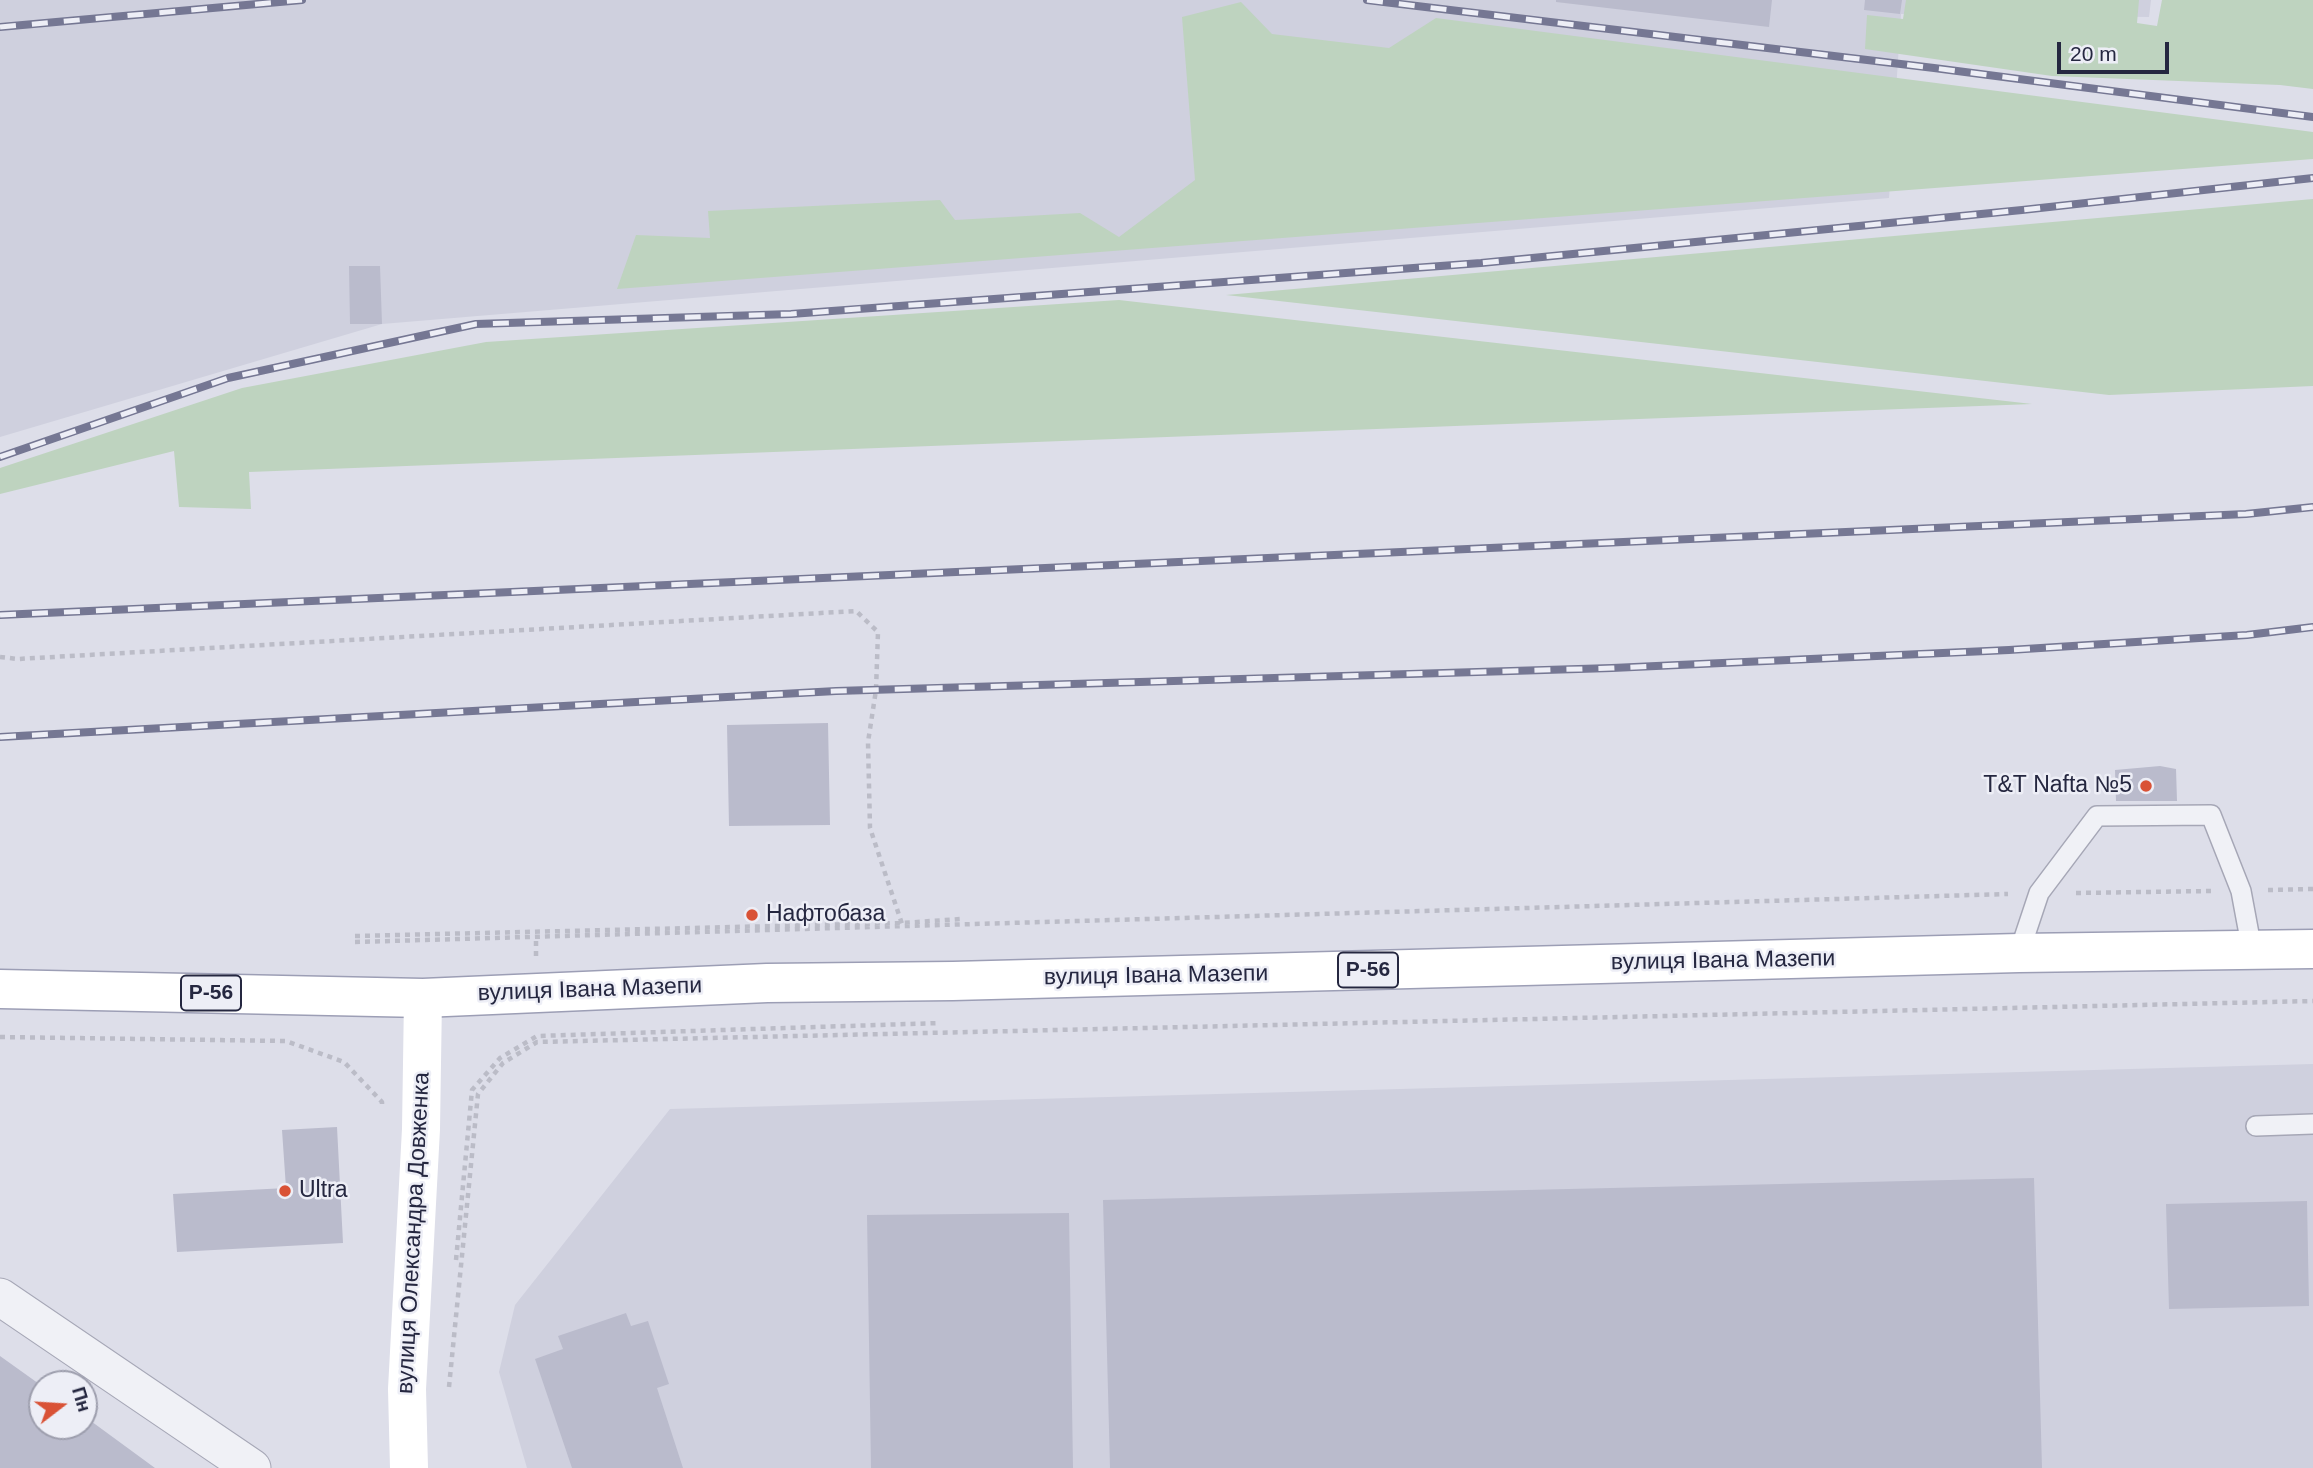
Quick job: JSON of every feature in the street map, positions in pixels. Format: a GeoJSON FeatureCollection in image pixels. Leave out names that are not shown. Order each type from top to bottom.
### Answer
{"type":"FeatureCollection","features":[{"type":"Feature","properties":{"kind":"main road","name":"вулиця Івана Мазепи"},"geometry":{"type":"LineString","coordinates":[[0,989],[423,998],[767,983],[953,981],[2019,953],[2313,949]]}},
{"type":"Feature","properties":{"kind":"main road","name":"вулиця Олександра Довженка"},"geometry":{"type":"LineString","coordinates":[[409,1468],[407,1389],[421,1129],[423,998]]}},
{"type":"Feature","properties":{"kind":"street"},"geometry":{"type":"LineString","coordinates":[[0,1297],[252,1468]]}},
{"type":"Feature","properties":{"kind":"lane"},"geometry":{"type":"LineString","coordinates":[[2019,953],[2039,893],[2097,816],[2211,815],[2241,891],[2252,950]]}},
{"type":"Feature","properties":{"kind":"lane"},"geometry":{"type":"LineString","coordinates":[[2256,1126],[2313,1124]]}},
{"type":"Feature","properties":{"kind":"path"},"geometry":{"type":"LineString","coordinates":[[0,657],[32,658],[856,611],[878,632],[876,690],[868,742],[870,828],[903,925]]}},
{"type":"Feature","properties":{"kind":"path"},"geometry":{"type":"LineString","coordinates":[[355,939],[2039,893],[2313,889]]}},
{"type":"Feature","properties":{"kind":"path"},"geometry":{"type":"LineString","coordinates":[[903,925],[961,919]]}},
{"type":"Feature","properties":{"kind":"path"},"geometry":{"type":"LineString","coordinates":[[448,1398],[478,1094],[503,1063],[537,1042],[2313,1001]]}},
{"type":"Feature","properties":{"kind":"path"},"geometry":{"type":"LineString","coordinates":[[443,1387],[472,1090],[500,1058],[537,1036],[951,1022]]}},
{"type":"Feature","properties":{"kind":"path"},"geometry":{"type":"LineString","coordinates":[[0,1037],[286,1041],[344,1062],[382,1102],[381,1116]]}},
{"type":"Feature","properties":{"kind":"shaded area"},"geometry":{"type":"Polygon","coordinates":[[[0,0],[2151,0],[2149,17],[1901,14],[1889,198],[382,324],[0,437],[0,0]]]}},
{"type":"Feature","properties":{"kind":"shaded area"},"geometry":{"type":"Polygon","coordinates":[[[2313,1064],[2313,1468],[527,1468],[499,1372],[515,1305],[670,1109],[2313,1064]]]}},
{"type":"Feature","properties":{"kind":"green space"},"geometry":{"type":"Polygon","coordinates":[[[1906,0],[2139,0],[2137,23],[2157,26],[2162,0],[2313,0],[2313,89],[2280,85],[2052,76],[1865,49],[1867,15],[1903,19],[1906,0]]]}},
{"type":"Feature","properties":{"kind":"green space"},"geometry":{"type":"Polygon","coordinates":[[[1241,2],[1272,34],[1389,48],[1436,18],[2313,132],[2313,159],[617,289],[636,235],[710,238],[708,211],[940,200],[955,220],[1080,213],[1119,237],[1195,180],[1182,17],[1241,2]]]}},
{"type":"Feature","properties":{"kind":"green space"},"geometry":{"type":"Polygon","coordinates":[[[2313,199],[2313,386],[2109,395],[1226,295],[2313,199]]]}},
{"type":"Feature","properties":{"kind":"green space"},"geometry":{"type":"Polygon","coordinates":[[[1119,300],[2032,404],[249,472],[251,509],[179,507],[174,451],[0,494],[0,468],[242,388],[486,342],[1119,300]]]}},
{"type":"Feature","properties":{"kind":"building"},"geometry":{"type":"Polygon","coordinates":[[[1556,0],[1772,0],[1769,27],[1556,0]]]}},
{"type":"Feature","properties":{"kind":"building"},"geometry":{"type":"Polygon","coordinates":[[[1865,0],[1902,0],[1900,14],[1864,10],[1865,0]]]}},
{"type":"Feature","properties":{"kind":"building"},"geometry":{"type":"Polygon","coordinates":[[[349,266],[380,266],[382,324],[350,324],[349,266]]]}},
{"type":"Feature","properties":{"kind":"building"},"geometry":{"type":"Polygon","coordinates":[[[828,723],[830,825],[729,826],[727,725],[828,723]]]}},
{"type":"Feature","properties":{"kind":"building","name":"Т&T Nafta №5"},"geometry":{"type":"Polygon","coordinates":[[[2160,766],[2176,769],[2177,801],[2116,801],[2115,770],[2160,766]]]}},
{"type":"Feature","properties":{"kind":"building","name":"Ultra"},"geometry":{"type":"Polygon","coordinates":[[[337,1127],[343,1243],[177,1252],[173,1194],[286,1188],[282,1130],[337,1127]]]}},
{"type":"Feature","properties":{"kind":"building"},"geometry":{"type":"Polygon","coordinates":[[[2034,1178],[2042,1468],[1110,1468],[1103,1200],[2034,1178]]]}},
{"type":"Feature","properties":{"kind":"building"},"geometry":{"type":"Polygon","coordinates":[[[2307,1201],[2309,1306],[2169,1309],[2166,1204],[2307,1201]]]}},
{"type":"Feature","properties":{"kind":"building"},"geometry":{"type":"Polygon","coordinates":[[[1069,1213],[1073,1468],[871,1468],[867,1215],[1069,1213]]]}},
{"type":"Feature","properties":{"kind":"building"},"geometry":{"type":"Polygon","coordinates":[[[626,1313],[631,1326],[648,1321],[669,1384],[657,1388],[683,1468],[572,1468],[535,1359],[563,1349],[558,1336],[626,1313]]]}},
{"type":"Feature","properties":{"kind":"building"},"geometry":{"type":"Polygon","coordinates":[[[0,1356],[28,1376],[28,1440],[98,1440],[98,1426],[155,1468],[0,1468],[0,1356]]]}},
{"type":"Feature","properties":{"kind":"railway"},"geometry":{"type":"LineString","coordinates":[[0,27],[302,0]]}},
{"type":"Feature","properties":{"kind":"railway"},"geometry":{"type":"LineString","coordinates":[[1367,0],[1934,68],[2313,117]]}},
{"type":"Feature","properties":{"kind":"railway"},"geometry":{"type":"LineString","coordinates":[[0,457],[228,378],[476,324],[791,314],[1481,263],[2022,210],[2313,178]]}},
{"type":"Feature","properties":{"kind":"railway"},"geometry":{"type":"LineString","coordinates":[[0,615],[2246,514],[2313,507]]}},
{"type":"Feature","properties":{"kind":"railway"},"geometry":{"type":"LineString","coordinates":[[0,737],[836,691],[1612,668],[2009,650],[2247,635],[2313,627]]}},
{"type":"Feature","properties":{"kind":"place","name":"Т&T Nafta №5"},"geometry":{"type":"Point","coordinates":[2146,786]}},
{"type":"Feature","properties":{"kind":"place","name":"Нафтобаза"},"geometry":{"type":"Point","coordinates":[752,915]}},
{"type":"Feature","properties":{"kind":"place","name":"Ultra"},"geometry":{"type":"Point","coordinates":[285,1191]}}]}
